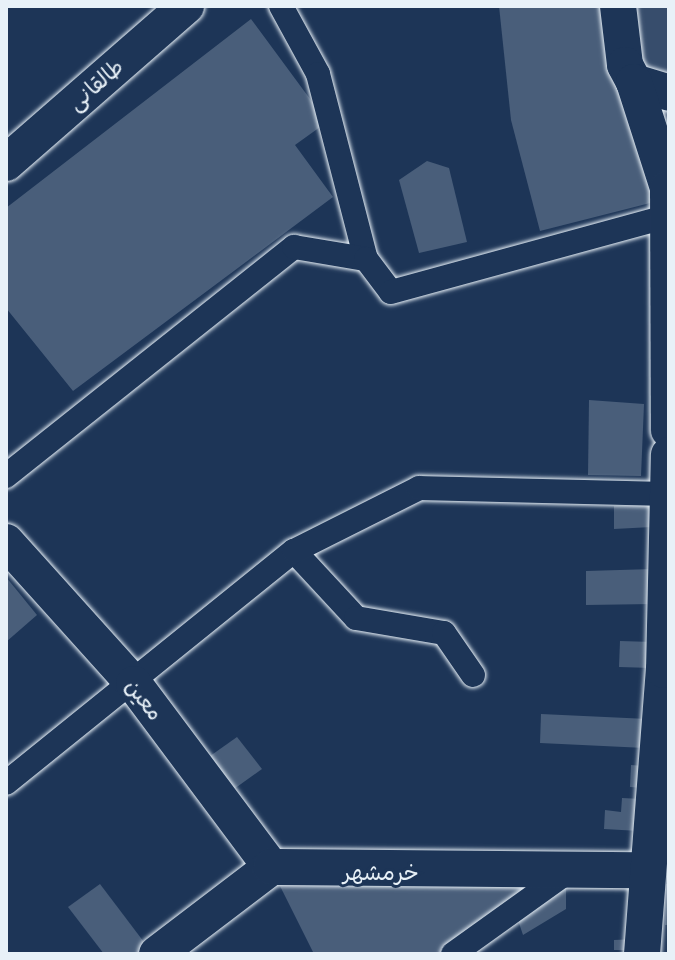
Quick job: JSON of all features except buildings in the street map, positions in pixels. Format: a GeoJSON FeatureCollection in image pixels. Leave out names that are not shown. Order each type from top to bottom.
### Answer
{"type":"FeatureCollection","features":[{"type":"Feature","properties":{"kind":"street","name":"طالقانی"},"geometry":{"type":"LineString","coordinates":[[6,163],[187,6]]}},
{"type":"Feature","properties":{"kind":"street"},"geometry":{"type":"LineString","coordinates":[[281,6],[318,74],[366,259],[391,292],[668,216]]}},
{"type":"Feature","properties":{"kind":"street"},"geometry":{"type":"LineString","coordinates":[[618,6],[625,65],[634,82],[668,188],[669,430]]}},
{"type":"Feature","properties":{"kind":"street"},"geometry":{"type":"LineString","coordinates":[[634,82],[669,93]]}},
{"type":"Feature","properties":{"kind":"street"},"geometry":{"type":"LineString","coordinates":[[6,476],[294,247],[330,247],[366,259]]}},
{"type":"Feature","properties":{"kind":"street"},"geometry":{"type":"LineString","coordinates":[[642,954],[641,870],[659,832],[666,670],[666,494],[669,455]]}},
{"type":"Feature","properties":{"kind":"street"},"geometry":{"type":"LineString","coordinates":[[6,783],[134,684],[294,551],[419,488],[666,494]]}},
{"type":"Feature","properties":{"kind":"street","name":"معین"},"geometry":{"type":"LineString","coordinates":[[6,542],[134,684],[282,866]]}},
{"type":"Feature","properties":{"kind":"street"},"geometry":{"type":"LineString","coordinates":[[294,551],[356,618],[444,633],[473,675]]}},
{"type":"Feature","properties":{"kind":"street"},"geometry":{"type":"LineString","coordinates":[[157,954],[282,866]]}},
{"type":"Feature","properties":{"kind":"street","name":"خرمشهر"},"geometry":{"type":"LineString","coordinates":[[282,866],[641,870]]}},
{"type":"Feature","properties":{"kind":"street","name":"خرمشهر"},"geometry":{"type":"LineString","coordinates":[[282,866],[566,873],[641,870]]}},
{"type":"Feature","properties":{"kind":"street"},"geometry":{"type":"LineString","coordinates":[[453,954],[566,873]]}},
{"type":"Feature","properties":{"kind":"shaded area"},"geometry":{"type":"Polygon","coordinates":[[[619,6],[669,6],[669,419],[668,188],[619,6]]]}}]}
